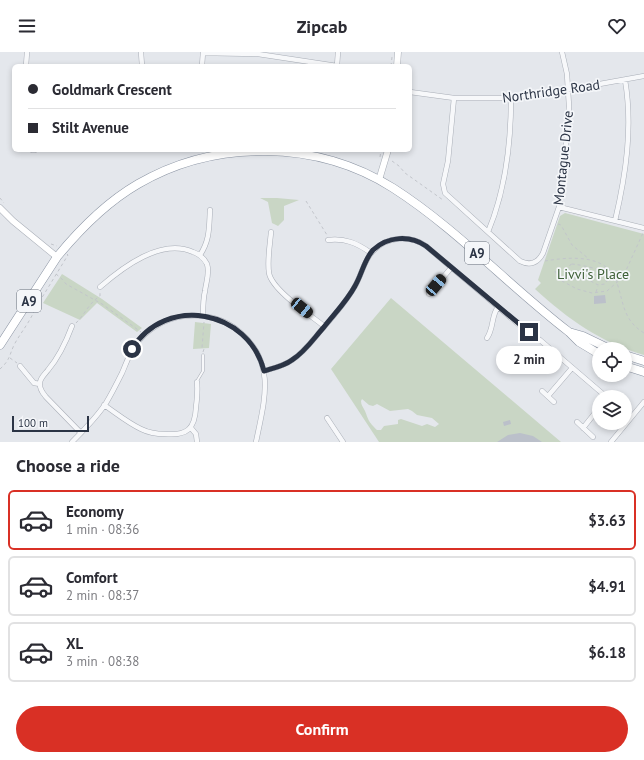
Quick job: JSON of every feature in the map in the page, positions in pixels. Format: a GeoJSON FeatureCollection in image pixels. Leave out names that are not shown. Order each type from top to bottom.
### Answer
{"type":"FeatureCollection","features":[{"type":"Feature","properties":{"kind":"highway","name":"A9"},"geometry":{"type":"LineString","coordinates":[[0,345],[57,257],[97,214],[127,191],[154,176],[202,158],[238,152]]}},
{"type":"Feature","properties":{"kind":"highway","name":"A9"},"geometry":{"type":"LineString","coordinates":[[272,152],[294,153],[334,162],[379,180],[410,200],[443,225],[579,342],[592,350]]}},
{"type":"Feature","properties":{"kind":"highway","name":"A9"},"geometry":{"type":"LineString","coordinates":[[569,332],[583,336],[595,342]]}},
{"type":"Feature","properties":{"kind":"highway"},"geometry":{"type":"LineString","coordinates":[[632,357],[644,361]]}},
{"type":"Feature","properties":{"kind":"highway"},"geometry":{"type":"LineString","coordinates":[[632,368],[644,372]]}},
{"type":"Feature","properties":{"kind":"main road"},"geometry":{"type":"LineString","coordinates":[[396,64],[398,52]]}},
{"type":"Feature","properties":{"kind":"main road"},"geometry":{"type":"LineString","coordinates":[[379,180],[387,152]]}},
{"type":"Feature","properties":{"kind":"main road"},"geometry":{"type":"LineString","coordinates":[[2,207],[13,221],[57,257]]}},
{"type":"Feature","properties":{"kind":"street"},"geometry":{"type":"LineString","coordinates":[[26,64],[27,52]]}},
{"type":"Feature","properties":{"kind":"street"},"geometry":{"type":"LineString","coordinates":[[141,52],[142,64]]}},
{"type":"Feature","properties":{"kind":"street"},"geometry":{"type":"LineString","coordinates":[[202,64],[203,52],[258,54],[324,64]]}},
{"type":"Feature","properties":{"kind":"street"},"geometry":{"type":"LineString","coordinates":[[337,64],[338,52]]}},
{"type":"Feature","properties":{"kind":"street","name":"Montague Drive"},"geometry":{"type":"LineString","coordinates":[[454,98],[450,146],[443,184],[444,191],[448,198],[520,261],[527,263],[535,262],[543,253],[559,207],[563,185],[568,133],[568,90],[562,52]]}},
{"type":"Feature","properties":{"kind":"street","name":"Northridge Road"},"geometry":{"type":"LineString","coordinates":[[412,92],[454,98],[511,98],[568,90],[644,76]]}},
{"type":"Feature","properties":{"kind":"street"},"geometry":{"type":"LineString","coordinates":[[615,221],[622,191],[628,149],[628,111],[625,80]]}},
{"type":"Feature","properties":{"kind":"street"},"geometry":{"type":"LineString","coordinates":[[488,232],[497,209],[504,181],[508,151],[511,98]]}},
{"type":"Feature","properties":{"kind":"street"},"geometry":{"type":"LineString","coordinates":[[559,207],[615,221],[644,231]]}},
{"type":"Feature","properties":{"kind":"street"},"geometry":{"type":"LineString","coordinates":[[200,255],[208,238],[210,210]]}},
{"type":"Feature","properties":{"kind":"street"},"geometry":{"type":"LineString","coordinates":[[271,232],[269,268],[272,281],[280,290],[324,326]]}},
{"type":"Feature","properties":{"kind":"street"},"geometry":{"type":"LineString","coordinates":[[328,240],[343,239],[350,241],[361,246],[371,254]]}},
{"type":"Feature","properties":{"kind":"street"},"geometry":{"type":"LineString","coordinates":[[264,371],[285,364],[294,359],[304,350],[351,294],[371,254],[380,245],[390,240],[409,239],[423,244],[600,390]]}},
{"type":"Feature","properties":{"kind":"street"},"geometry":{"type":"LineString","coordinates":[[100,287],[126,266],[140,258],[155,252],[172,248],[181,248],[200,255],[205,261],[208,270],[203,316]]}},
{"type":"Feature","properties":{"kind":"street"},"geometry":{"type":"LineString","coordinates":[[429,294],[451,268]]}},
{"type":"Feature","properties":{"kind":"street"},"geometry":{"type":"LineString","coordinates":[[487,338],[492,329],[494,312],[498,307]]}},
{"type":"Feature","properties":{"kind":"street"},"geometry":{"type":"LineString","coordinates":[[72,442],[82,433],[104,405],[115,387],[131,352],[144,335],[158,325],[171,319],[185,316],[203,316],[225,322],[240,332],[257,352],[264,371],[266,386],[256,442]]}},
{"type":"Feature","properties":{"kind":"street"},"geometry":{"type":"LineString","coordinates":[[72,326],[58,356],[40,384],[46,397],[82,433]]}},
{"type":"Feature","properties":{"kind":"street"},"geometry":{"type":"LineString","coordinates":[[20,366],[32,381],[40,384]]}},
{"type":"Feature","properties":{"kind":"street"},"geometry":{"type":"LineString","coordinates":[[548,396],[572,368]]}},
{"type":"Feature","properties":{"kind":"street"},"geometry":{"type":"LineString","coordinates":[[104,405],[138,427],[150,432],[176,435],[184,433],[191,428],[196,416],[198,393],[197,382]]}},
{"type":"Feature","properties":{"kind":"street"},"geometry":{"type":"LineString","coordinates":[[542,391],[554,402]]}},
{"type":"Feature","properties":{"kind":"street"},"geometry":{"type":"LineString","coordinates":[[611,442],[644,402]]}},
{"type":"Feature","properties":{"kind":"street"},"geometry":{"type":"LineString","coordinates":[[583,428],[592,417]]}},
{"type":"Feature","properties":{"kind":"street"},"geometry":{"type":"LineString","coordinates":[[327,418],[343,442]]}},
{"type":"Feature","properties":{"kind":"street"},"geometry":{"type":"LineString","coordinates":[[577,422],[593,437]]}},
{"type":"Feature","properties":{"kind":"street"},"geometry":{"type":"LineString","coordinates":[[191,428],[196,434],[197,442]]}},
{"type":"Feature","properties":{"kind":"lane"},"geometry":{"type":"LineString","coordinates":[[197,382],[203,371],[203,355]]}},
{"type":"Feature","properties":{"kind":"path"},"geometry":{"type":"LineString","coordinates":[[391,64],[392,52]]}},
{"type":"Feature","properties":{"kind":"path"},"geometry":{"type":"LineString","coordinates":[[380,152],[379,157],[382,158]]}},
{"type":"Feature","properties":{"kind":"path"},"geometry":{"type":"LineString","coordinates":[[392,161],[404,172],[443,200]]}},
{"type":"Feature","properties":{"kind":"path"},"geometry":{"type":"LineString","coordinates":[[0,198],[2,207]]}},
{"type":"Feature","properties":{"kind":"path"},"geometry":{"type":"LineString","coordinates":[[306,201],[326,234],[328,240]]}},
{"type":"Feature","properties":{"kind":"path"},"geometry":{"type":"LineString","coordinates":[[558,224],[561,225],[572,245],[582,255],[608,269],[615,277],[626,314],[635,326],[644,333]]}},
{"type":"Feature","properties":{"kind":"path"},"geometry":{"type":"LineString","coordinates":[[555,271],[558,276],[569,286],[584,292],[596,293],[607,291],[623,277],[644,231]]}},
{"type":"Feature","properties":{"kind":"path"},"geometry":{"type":"LineString","coordinates":[[50,244],[57,246]]}},
{"type":"Feature","properties":{"kind":"path"},"geometry":{"type":"LineString","coordinates":[[0,370],[10,358],[14,345],[32,317],[68,255],[67,254]]}},
{"type":"Feature","properties":{"kind":"path"},"geometry":{"type":"LineString","coordinates":[[544,261],[570,257],[590,260]]}},
{"type":"Feature","properties":{"kind":"path"},"geometry":{"type":"LineString","coordinates":[[570,265],[594,267],[605,272],[608,279],[605,284],[598,285],[587,279],[573,278],[569,276],[568,270],[570,265]]}},
{"type":"Feature","properties":{"kind":"path"},"geometry":{"type":"LineString","coordinates":[[56,274],[66,284],[102,304],[144,335]]}},
{"type":"Feature","properties":{"kind":"path"},"geometry":{"type":"LineString","coordinates":[[596,293],[598,285]]}},
{"type":"Feature","properties":{"kind":"path"},"geometry":{"type":"LineString","coordinates":[[72,326],[80,319],[85,310],[100,296],[100,287]]}},
{"type":"Feature","properties":{"kind":"path"},"geometry":{"type":"LineString","coordinates":[[203,355],[204,322]]}},
{"type":"Feature","properties":{"kind":"path"},"geometry":{"type":"LineString","coordinates":[[10,358],[20,366]]}},
{"type":"Feature","properties":{"kind":"green space"},"geometry":{"type":"Polygon","coordinates":[[[260,198],[299,200],[284,206],[284,220],[278,226],[272,223],[268,202],[260,198]]]}},
{"type":"Feature","properties":{"kind":"green space","name":"Livvi's Place"},"geometry":{"type":"Polygon","coordinates":[[[565,213],[644,234],[644,355],[632,351],[632,342],[609,342],[599,337],[560,311],[535,289],[541,283],[538,280],[560,216],[565,213]]]}},
{"type":"Feature","properties":{"kind":"green space"},"geometry":{"type":"Polygon","coordinates":[[[62,274],[102,299],[142,328],[137,332],[97,303],[80,320],[43,303],[62,274]]]}},
{"type":"Feature","properties":{"kind":"green space"},"geometry":{"type":"Polygon","coordinates":[[[391,298],[561,442],[379,442],[331,369],[391,298]],[[362,399],[361,404],[368,419],[377,430],[381,430],[384,426],[398,424],[398,420],[401,419],[422,426],[427,424],[435,427],[439,424],[432,418],[417,415],[408,409],[390,411],[377,404],[373,406],[369,405],[362,399]]]}},
{"type":"Feature","properties":{"kind":"green space"},"geometry":{"type":"Polygon","coordinates":[[[195,322],[211,324],[209,348],[193,349],[195,322]]]}},
{"type":"Feature","properties":{"kind":"building"},"geometry":{"type":"Polygon","coordinates":[[[605,295],[606,303],[594,304],[594,296],[605,295]]]}},
{"type":"Feature","properties":{"kind":"building"},"geometry":{"type":"Polygon","coordinates":[[[510,420],[511,424],[504,426],[503,422],[510,420]]]}},
{"type":"Feature","properties":{"kind":"building"},"geometry":{"type":"Polygon","coordinates":[[[520,433],[533,436],[542,442],[497,442],[508,435],[520,433]]]}},
{"type":"Feature","properties":{"kind":"route"},"geometry":{"type":"LineString","coordinates":[[132,349],[144,335],[160,323],[182,316],[193,315],[216,319],[234,327],[250,342],[257,352],[264,371],[289,363],[304,350],[348,297],[357,283],[365,262],[374,250],[390,240],[402,238],[420,242],[426,246],[529,332]]}}]}
